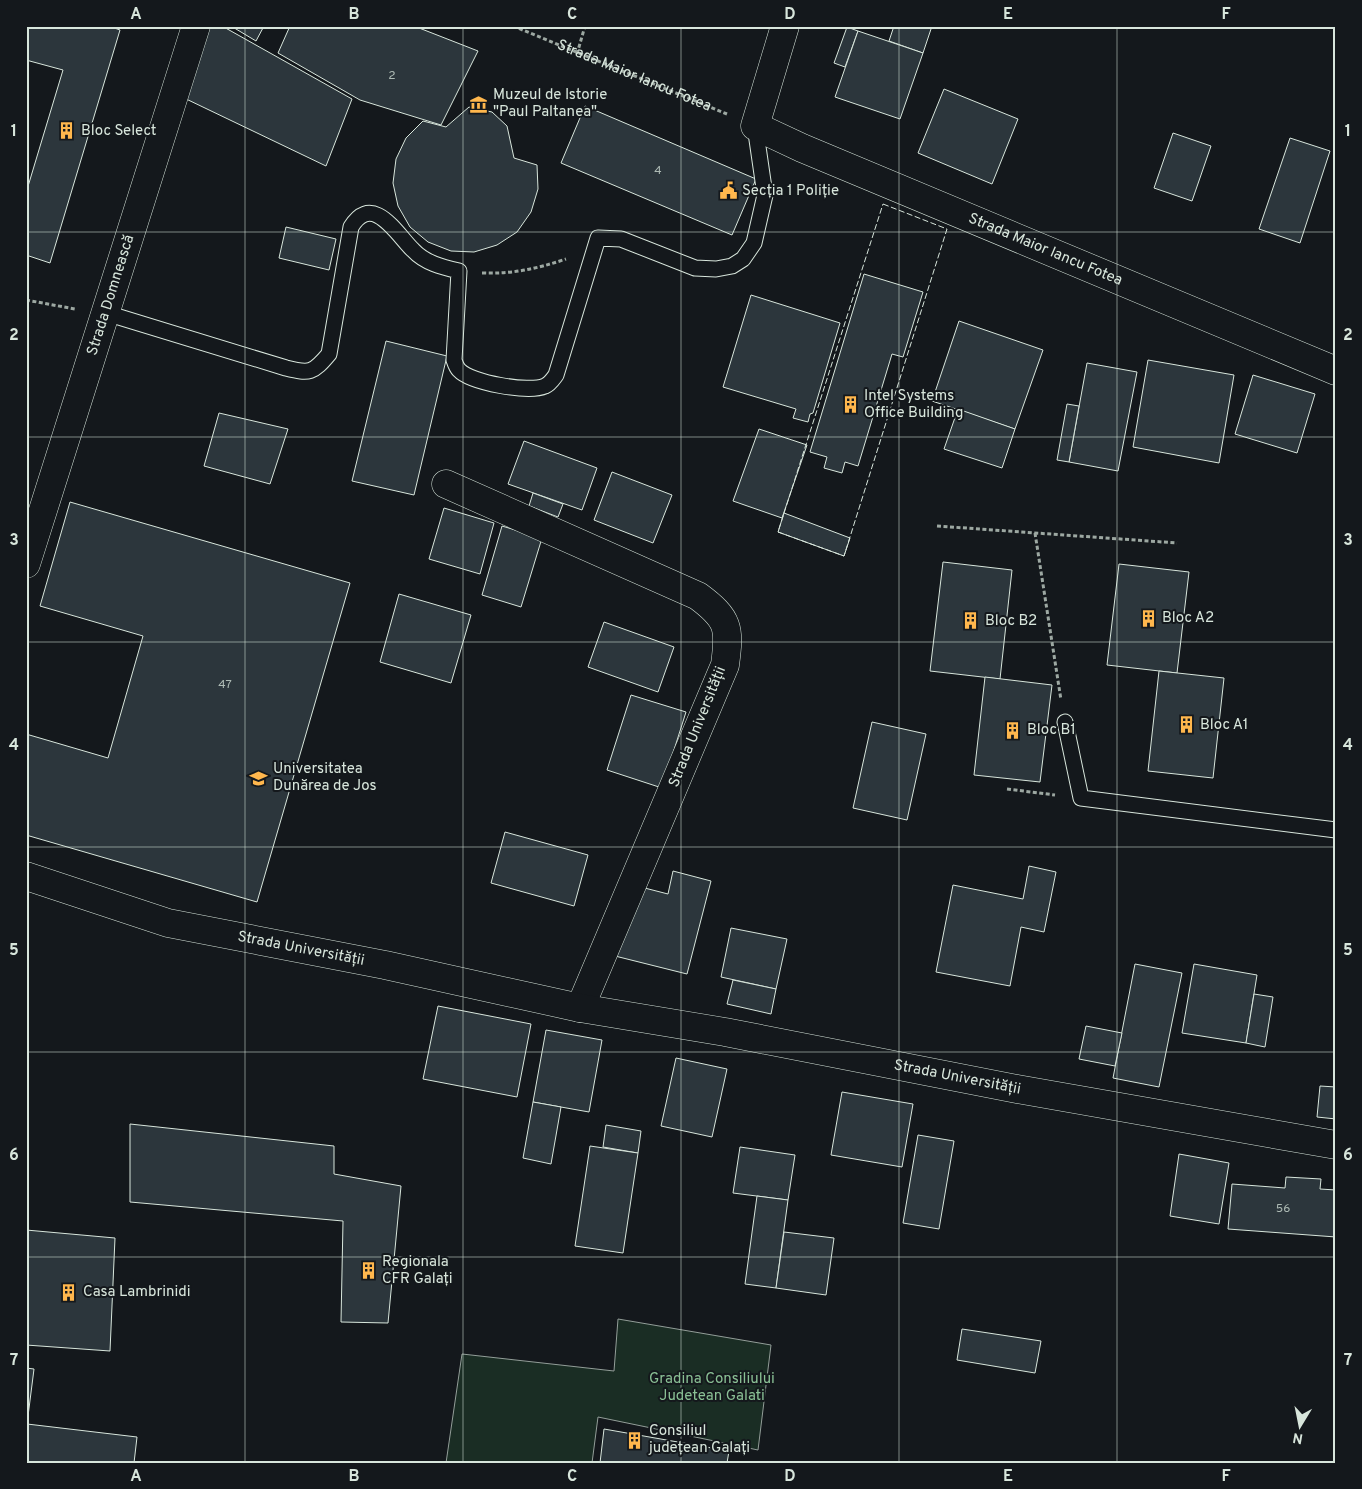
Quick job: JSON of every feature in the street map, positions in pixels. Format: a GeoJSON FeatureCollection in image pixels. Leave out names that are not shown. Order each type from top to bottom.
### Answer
{"type":"FeatureCollection","features":[{"type":"Feature","properties":{"kind":"street","name":"Strada Domnească"},"geometry":{"type":"LineString","coordinates":[[26,564],[196,26]]}},
{"type":"Feature","properties":{"kind":"street"},"geometry":{"type":"LineString","coordinates":[[755,126],[785,26]]}},
{"type":"Feature","properties":{"kind":"street","name":"Strada Maior Iancu Fotea"},"geometry":{"type":"LineString","coordinates":[[755,126],[802,148],[1336,370]]}},
{"type":"Feature","properties":{"kind":"street","name":"Strada Universității"},"geometry":{"type":"LineString","coordinates":[[446,484],[698,596],[717,610],[729,635],[725,665],[580,1008]]}},
{"type":"Feature","properties":{"kind":"street","name":"Strada Universității"},"geometry":{"type":"LineString","coordinates":[[26,876],[168,923],[385,965],[580,1008],[725,1032],[1017,1089],[1336,1145]]}},
{"type":"Feature","properties":{"kind":"lane"},"geometry":{"type":"LineString","coordinates":[[106,313],[262,362],[305,373],[317,369],[329,354],[351,226],[356,219],[365,214],[389,221],[413,251],[435,265],[459,271],[454,360],[459,370],[471,378],[526,389],[539,388],[548,385],[556,375],[598,238],[621,239],[695,268],[716,269],[732,266],[743,259],[754,243],[765,195],[755,126]]}},
{"type":"Feature","properties":{"kind":"lane"},"geometry":{"type":"LineString","coordinates":[[1064,722],[1081,798],[1336,830]]}},
{"type":"Feature","properties":{"kind":"path","name":"Strada Maior Iancu Fotea"},"geometry":{"type":"LineString","coordinates":[[513,26],[755,126]]}},
{"type":"Feature","properties":{"kind":"path"},"geometry":{"type":"LineString","coordinates":[[577,54],[585,26]]}},
{"type":"Feature","properties":{"kind":"path"},"geometry":{"type":"LineString","coordinates":[[459,271],[508,274],[544,267],[568,258],[598,238]]}},
{"type":"Feature","properties":{"kind":"path"},"geometry":{"type":"LineString","coordinates":[[26,300],[106,313]]}},
{"type":"Feature","properties":{"kind":"path"},"geometry":{"type":"LineString","coordinates":[[937,526],[1177,543]]}},
{"type":"Feature","properties":{"kind":"path"},"geometry":{"type":"LineString","coordinates":[[1036,533],[1064,722]]}},
{"type":"Feature","properties":{"kind":"path"},"geometry":{"type":"LineString","coordinates":[[1007,789],[1081,798]]}},
{"type":"Feature","properties":{"kind":"green space","name":"Gradina Consiliului Judetean Galati"},"geometry":{"type":"Polygon","coordinates":[[[618,1319],[771,1345],[758,1450],[598,1417],[592,1463],[446,1463],[462,1354],[614,1371],[618,1319]]]}},
{"type":"Feature","properties":{"kind":"building","name":"Bloc Select"},"geometry":{"type":"Polygon","coordinates":[[[26,26],[109,26],[120,30],[50,263],[26,255],[26,193],[63,70],[26,60],[26,26]]]}},
{"type":"Feature","properties":{"kind":"building"},"geometry":{"type":"Polygon","coordinates":[[[205,26],[222,26],[352,99],[326,166],[182,97],[205,26]]]}},
{"type":"Feature","properties":{"kind":"building"},"geometry":{"type":"Polygon","coordinates":[[[231,26],[264,26],[256,41],[231,26]]]}},
{"type":"Feature","properties":{"kind":"building"},"geometry":{"type":"Polygon","coordinates":[[[290,26],[414,26],[478,51],[441,125],[360,100],[278,53],[290,26]]]}},
{"type":"Feature","properties":{"kind":"building"},"geometry":{"type":"Polygon","coordinates":[[[894,26],[932,26],[923,53],[889,41],[894,26]]]}},
{"type":"Feature","properties":{"kind":"building"},"geometry":{"type":"Polygon","coordinates":[[[847,27],[858,31],[845,67],[834,63],[847,27]]]}},
{"type":"Feature","properties":{"kind":"building"},"geometry":{"type":"Polygon","coordinates":[[[858,31],[923,53],[900,119],[835,97],[858,31]]]}},
{"type":"Feature","properties":{"kind":"building"},"geometry":{"type":"Polygon","coordinates":[[[944,89],[1018,119],[992,184],[918,153],[944,89]]]}},
{"type":"Feature","properties":{"kind":"building"},"geometry":{"type":"Polygon","coordinates":[[[585,106],[756,179],[732,235],[561,163],[585,106]]]}},
{"type":"Feature","properties":{"kind":"building"},"geometry":{"type":"Polygon","coordinates":[[[469,107],[492,112],[507,126],[514,158],[537,165],[538,189],[531,212],[517,232],[497,245],[474,252],[451,251],[428,242],[410,227],[398,206],[393,183],[396,159],[406,138],[423,121],[446,127],[469,107]]]}},
{"type":"Feature","properties":{"kind":"building"},"geometry":{"type":"Polygon","coordinates":[[[1173,133],[1211,146],[1192,201],[1154,188],[1173,133]]]}},
{"type":"Feature","properties":{"kind":"building"},"geometry":{"type":"Polygon","coordinates":[[[1290,138],[1330,151],[1300,243],[1259,229],[1290,138]]]}},
{"type":"Feature","properties":{"kind":"building"},"geometry":{"type":"Polygon","coordinates":[[[286,227],[336,239],[329,270],[279,258],[286,227]]]}},
{"type":"Feature","properties":{"kind":"building","name":"Intel Systems Office Building"},"geometry":{"type":"Polygon","coordinates":[[[864,274],[923,292],[903,357],[892,354],[858,466],[845,462],[842,473],[824,468],[827,457],[810,452],[864,274]]]}},
{"type":"Feature","properties":{"kind":"building"},"geometry":{"type":"Polygon","coordinates":[[[751,295],[840,323],[813,413],[810,414],[808,422],[793,418],[796,409],[723,387],[751,295]]]}},
{"type":"Feature","properties":{"kind":"building"},"geometry":{"type":"Polygon","coordinates":[[[959,321],[1043,350],[1015,429],[932,401],[959,321]]]}},
{"type":"Feature","properties":{"kind":"building"},"geometry":{"type":"Polygon","coordinates":[[[386,341],[447,356],[414,495],[352,481],[386,341]]]}},
{"type":"Feature","properties":{"kind":"building"},"geometry":{"type":"Polygon","coordinates":[[[1148,360],[1234,375],[1219,463],[1133,447],[1148,360]]]}},
{"type":"Feature","properties":{"kind":"building"},"geometry":{"type":"Polygon","coordinates":[[[1087,363],[1137,372],[1118,471],[1069,462],[1087,363]]]}},
{"type":"Feature","properties":{"kind":"building"},"geometry":{"type":"Polygon","coordinates":[[[1253,375],[1315,394],[1297,453],[1235,434],[1253,375]]]}},
{"type":"Feature","properties":{"kind":"building"},"geometry":{"type":"Polygon","coordinates":[[[1067,404],[1079,406],[1069,462],[1057,460],[1067,404]]]}},
{"type":"Feature","properties":{"kind":"building"},"geometry":{"type":"Polygon","coordinates":[[[958,409],[1015,429],[1002,468],[944,449],[958,409]]]}},
{"type":"Feature","properties":{"kind":"building"},"geometry":{"type":"Polygon","coordinates":[[[219,413],[288,429],[270,484],[204,466],[219,413]]]}},
{"type":"Feature","properties":{"kind":"building"},"geometry":{"type":"Polygon","coordinates":[[[759,429],[807,445],[782,518],[733,501],[759,429]]]}},
{"type":"Feature","properties":{"kind":"building"},"geometry":{"type":"Polygon","coordinates":[[[524,441],[597,468],[582,510],[508,484],[524,441]]]}},
{"type":"Feature","properties":{"kind":"building"},"geometry":{"type":"Polygon","coordinates":[[[612,472],[672,495],[653,543],[594,520],[612,472]]]}},
{"type":"Feature","properties":{"kind":"building"},"geometry":{"type":"Polygon","coordinates":[[[533,493],[563,504],[558,517],[529,506],[533,493]]]}},
{"type":"Feature","properties":{"kind":"building"},"geometry":{"type":"Polygon","coordinates":[[[70,502],[350,583],[257,902],[26,835],[26,734],[108,758],[143,636],[40,606],[70,502]]]}},
{"type":"Feature","properties":{"kind":"building"},"geometry":{"type":"Polygon","coordinates":[[[444,508],[494,523],[480,574],[429,559],[444,508]]]}},
{"type":"Feature","properties":{"kind":"building"},"geometry":{"type":"Polygon","coordinates":[[[784,513],[850,538],[844,556],[778,532],[784,513]]]}},
{"type":"Feature","properties":{"kind":"building"},"geometry":{"type":"Polygon","coordinates":[[[502,526],[542,538],[521,607],[482,595],[502,526]]]}},
{"type":"Feature","properties":{"kind":"building","name":"Bloc B2"},"geometry":{"type":"Polygon","coordinates":[[[943,562],[1012,570],[1000,679],[930,671],[943,562]]]}},
{"type":"Feature","properties":{"kind":"building","name":"Bloc A2"},"geometry":{"type":"Polygon","coordinates":[[[1119,564],[1189,572],[1177,673],[1107,665],[1119,564]]]}},
{"type":"Feature","properties":{"kind":"building"},"geometry":{"type":"Polygon","coordinates":[[[399,594],[471,615],[451,683],[380,662],[399,594]]]}},
{"type":"Feature","properties":{"kind":"building"},"geometry":{"type":"Polygon","coordinates":[[[604,622],[674,647],[658,692],[588,667],[604,622]]]}},
{"type":"Feature","properties":{"kind":"building","name":"Bloc A1"},"geometry":{"type":"Polygon","coordinates":[[[1159,671],[1224,678],[1213,778],[1148,771],[1159,671]]]}},
{"type":"Feature","properties":{"kind":"building","name":"Bloc B1"},"geometry":{"type":"Polygon","coordinates":[[[985,677],[1052,685],[1040,782],[974,775],[985,677]]]}},
{"type":"Feature","properties":{"kind":"building"},"geometry":{"type":"Polygon","coordinates":[[[631,695],[686,712],[662,788],[607,770],[631,695]]]}},
{"type":"Feature","properties":{"kind":"building"},"geometry":{"type":"Polygon","coordinates":[[[872,722],[926,734],[907,820],[853,808],[872,722]]]}},
{"type":"Feature","properties":{"kind":"building"},"geometry":{"type":"Polygon","coordinates":[[[505,832],[588,855],[574,906],[491,883],[505,832]]]}},
{"type":"Feature","properties":{"kind":"building"},"geometry":{"type":"Polygon","coordinates":[[[1029,866],[1056,872],[1044,932],[1021,927],[1010,986],[936,972],[953,885],[1023,899],[1029,866]]]}},
{"type":"Feature","properties":{"kind":"building"},"geometry":{"type":"Polygon","coordinates":[[[673,871],[711,881],[687,974],[615,956],[633,885],[668,894],[673,871]]]}},
{"type":"Feature","properties":{"kind":"building"},"geometry":{"type":"Polygon","coordinates":[[[731,928],[787,939],[776,989],[721,977],[731,928]]]}},
{"type":"Feature","properties":{"kind":"building"},"geometry":{"type":"Polygon","coordinates":[[[1135,964],[1182,973],[1159,1087],[1113,1078],[1135,964]]]}},
{"type":"Feature","properties":{"kind":"building"},"geometry":{"type":"Polygon","coordinates":[[[1194,964],[1257,975],[1246,1043],[1182,1033],[1194,964]]]}},
{"type":"Feature","properties":{"kind":"building"},"geometry":{"type":"Polygon","coordinates":[[[733,980],[776,989],[771,1014],[727,1004],[733,980]]]}},
{"type":"Feature","properties":{"kind":"building"},"geometry":{"type":"Polygon","coordinates":[[[1254,994],[1273,997],[1265,1047],[1246,1043],[1254,994]]]}},
{"type":"Feature","properties":{"kind":"building"},"geometry":{"type":"Polygon","coordinates":[[[438,1006],[531,1024],[517,1097],[423,1079],[438,1006]]]}},
{"type":"Feature","properties":{"kind":"building"},"geometry":{"type":"Polygon","coordinates":[[[1086,1026],[1122,1033],[1115,1066],[1079,1059],[1086,1026]]]}},
{"type":"Feature","properties":{"kind":"building"},"geometry":{"type":"Polygon","coordinates":[[[546,1030],[602,1040],[589,1112],[533,1102],[546,1030]]]}},
{"type":"Feature","properties":{"kind":"building"},"geometry":{"type":"Polygon","coordinates":[[[676,1058],[727,1069],[712,1137],[661,1126],[676,1058]]]}},
{"type":"Feature","properties":{"kind":"building"},"geometry":{"type":"Polygon","coordinates":[[[1320,1086],[1336,1087],[1336,1119],[1317,1117],[1320,1086]]]}},
{"type":"Feature","properties":{"kind":"building"},"geometry":{"type":"Polygon","coordinates":[[[842,1092],[913,1104],[902,1167],[831,1155],[842,1092]]]}},
{"type":"Feature","properties":{"kind":"building"},"geometry":{"type":"Polygon","coordinates":[[[533,1102],[561,1107],[551,1164],[523,1158],[533,1102]]]}},
{"type":"Feature","properties":{"kind":"building","name":"Regionala CFR Galați"},"geometry":{"type":"Polygon","coordinates":[[[130,1124],[334,1146],[334,1174],[401,1186],[388,1323],[341,1322],[343,1221],[130,1202],[130,1124]]]}},
{"type":"Feature","properties":{"kind":"building"},"geometry":{"type":"Polygon","coordinates":[[[606,1125],[641,1131],[638,1153],[603,1147],[606,1125]]]}},
{"type":"Feature","properties":{"kind":"building"},"geometry":{"type":"Polygon","coordinates":[[[918,1135],[954,1141],[939,1229],[903,1223],[918,1135]]]}},
{"type":"Feature","properties":{"kind":"building"},"geometry":{"type":"Polygon","coordinates":[[[590,1146],[638,1153],[623,1253],[575,1246],[590,1146]]]}},
{"type":"Feature","properties":{"kind":"building"},"geometry":{"type":"Polygon","coordinates":[[[740,1147],[795,1155],[788,1200],[733,1193],[740,1147]]]}},
{"type":"Feature","properties":{"kind":"building"},"geometry":{"type":"Polygon","coordinates":[[[1179,1154],[1229,1163],[1219,1224],[1170,1216],[1179,1154]]]}},
{"type":"Feature","properties":{"kind":"building"},"geometry":{"type":"Polygon","coordinates":[[[1286,1177],[1321,1179],[1320,1189],[1336,1190],[1336,1237],[1228,1229],[1232,1184],[1285,1188],[1286,1177]]]}},
{"type":"Feature","properties":{"kind":"building"},"geometry":{"type":"Polygon","coordinates":[[[757,1196],[788,1200],[776,1288],[745,1284],[757,1196]]]}},
{"type":"Feature","properties":{"kind":"building","name":"Casa Lambrinidi"},"geometry":{"type":"Polygon","coordinates":[[[26,1230],[115,1238],[110,1351],[26,1345],[26,1230]]]}},
{"type":"Feature","properties":{"kind":"building"},"geometry":{"type":"Polygon","coordinates":[[[784,1232],[834,1238],[826,1295],[776,1288],[784,1232]]]}},
{"type":"Feature","properties":{"kind":"building"},"geometry":{"type":"Polygon","coordinates":[[[962,1329],[1041,1341],[1035,1373],[957,1360],[962,1329]]]}},
{"type":"Feature","properties":{"kind":"building"},"geometry":{"type":"Polygon","coordinates":[[[26,1368],[34,1369],[27,1424],[137,1437],[134,1463],[26,1463],[26,1368]]]}},
{"type":"Feature","properties":{"kind":"building","name":"Consiliul județean Galați"},"geometry":{"type":"Polygon","coordinates":[[[604,1429],[729,1451],[727,1463],[600,1463],[604,1429]]]}},
{"type":"Feature","properties":{"kind":"fence"},"geometry":{"type":"LineString","coordinates":[[883,204],[947,229],[844,556],[778,532],[883,204]]}},
{"type":"Feature","properties":{"kind":"place","name":"Muzeul de Istorie \"Paul Paltanea\""},"geometry":{"type":"Point","coordinates":[479,104]}},
{"type":"Feature","properties":{"kind":"place","name":"Bloc Select"},"geometry":{"type":"Point","coordinates":[67,131]}},
{"type":"Feature","properties":{"kind":"place","name":"Secția 1 Poliție"},"geometry":{"type":"Point","coordinates":[728,191]}},
{"type":"Feature","properties":{"kind":"place","name":"Intel Systems Office Building"},"geometry":{"type":"Point","coordinates":[850,405]}},
{"type":"Feature","properties":{"kind":"place","name":"Bloc A2"},"geometry":{"type":"Point","coordinates":[1148,618]}},
{"type":"Feature","properties":{"kind":"place","name":"Bloc B2"},"geometry":{"type":"Point","coordinates":[971,621]}},
{"type":"Feature","properties":{"kind":"place","name":"Bloc A1"},"geometry":{"type":"Point","coordinates":[1186,725]}},
{"type":"Feature","properties":{"kind":"place","name":"Bloc B1"},"geometry":{"type":"Point","coordinates":[1013,730]}},
{"type":"Feature","properties":{"kind":"place","name":"Universitatea Dunărea de Jos"},"geometry":{"type":"Point","coordinates":[259,778]}},
{"type":"Feature","properties":{"kind":"place","name":"Regionala CFR Galați"},"geometry":{"type":"Point","coordinates":[368,1271]}},
{"type":"Feature","properties":{"kind":"place","name":"Casa Lambrinidi"},"geometry":{"type":"Point","coordinates":[69,1292]}},
{"type":"Feature","properties":{"kind":"place","name":"Consiliul județean Galați"},"geometry":{"type":"Point","coordinates":[635,1440]}}]}
